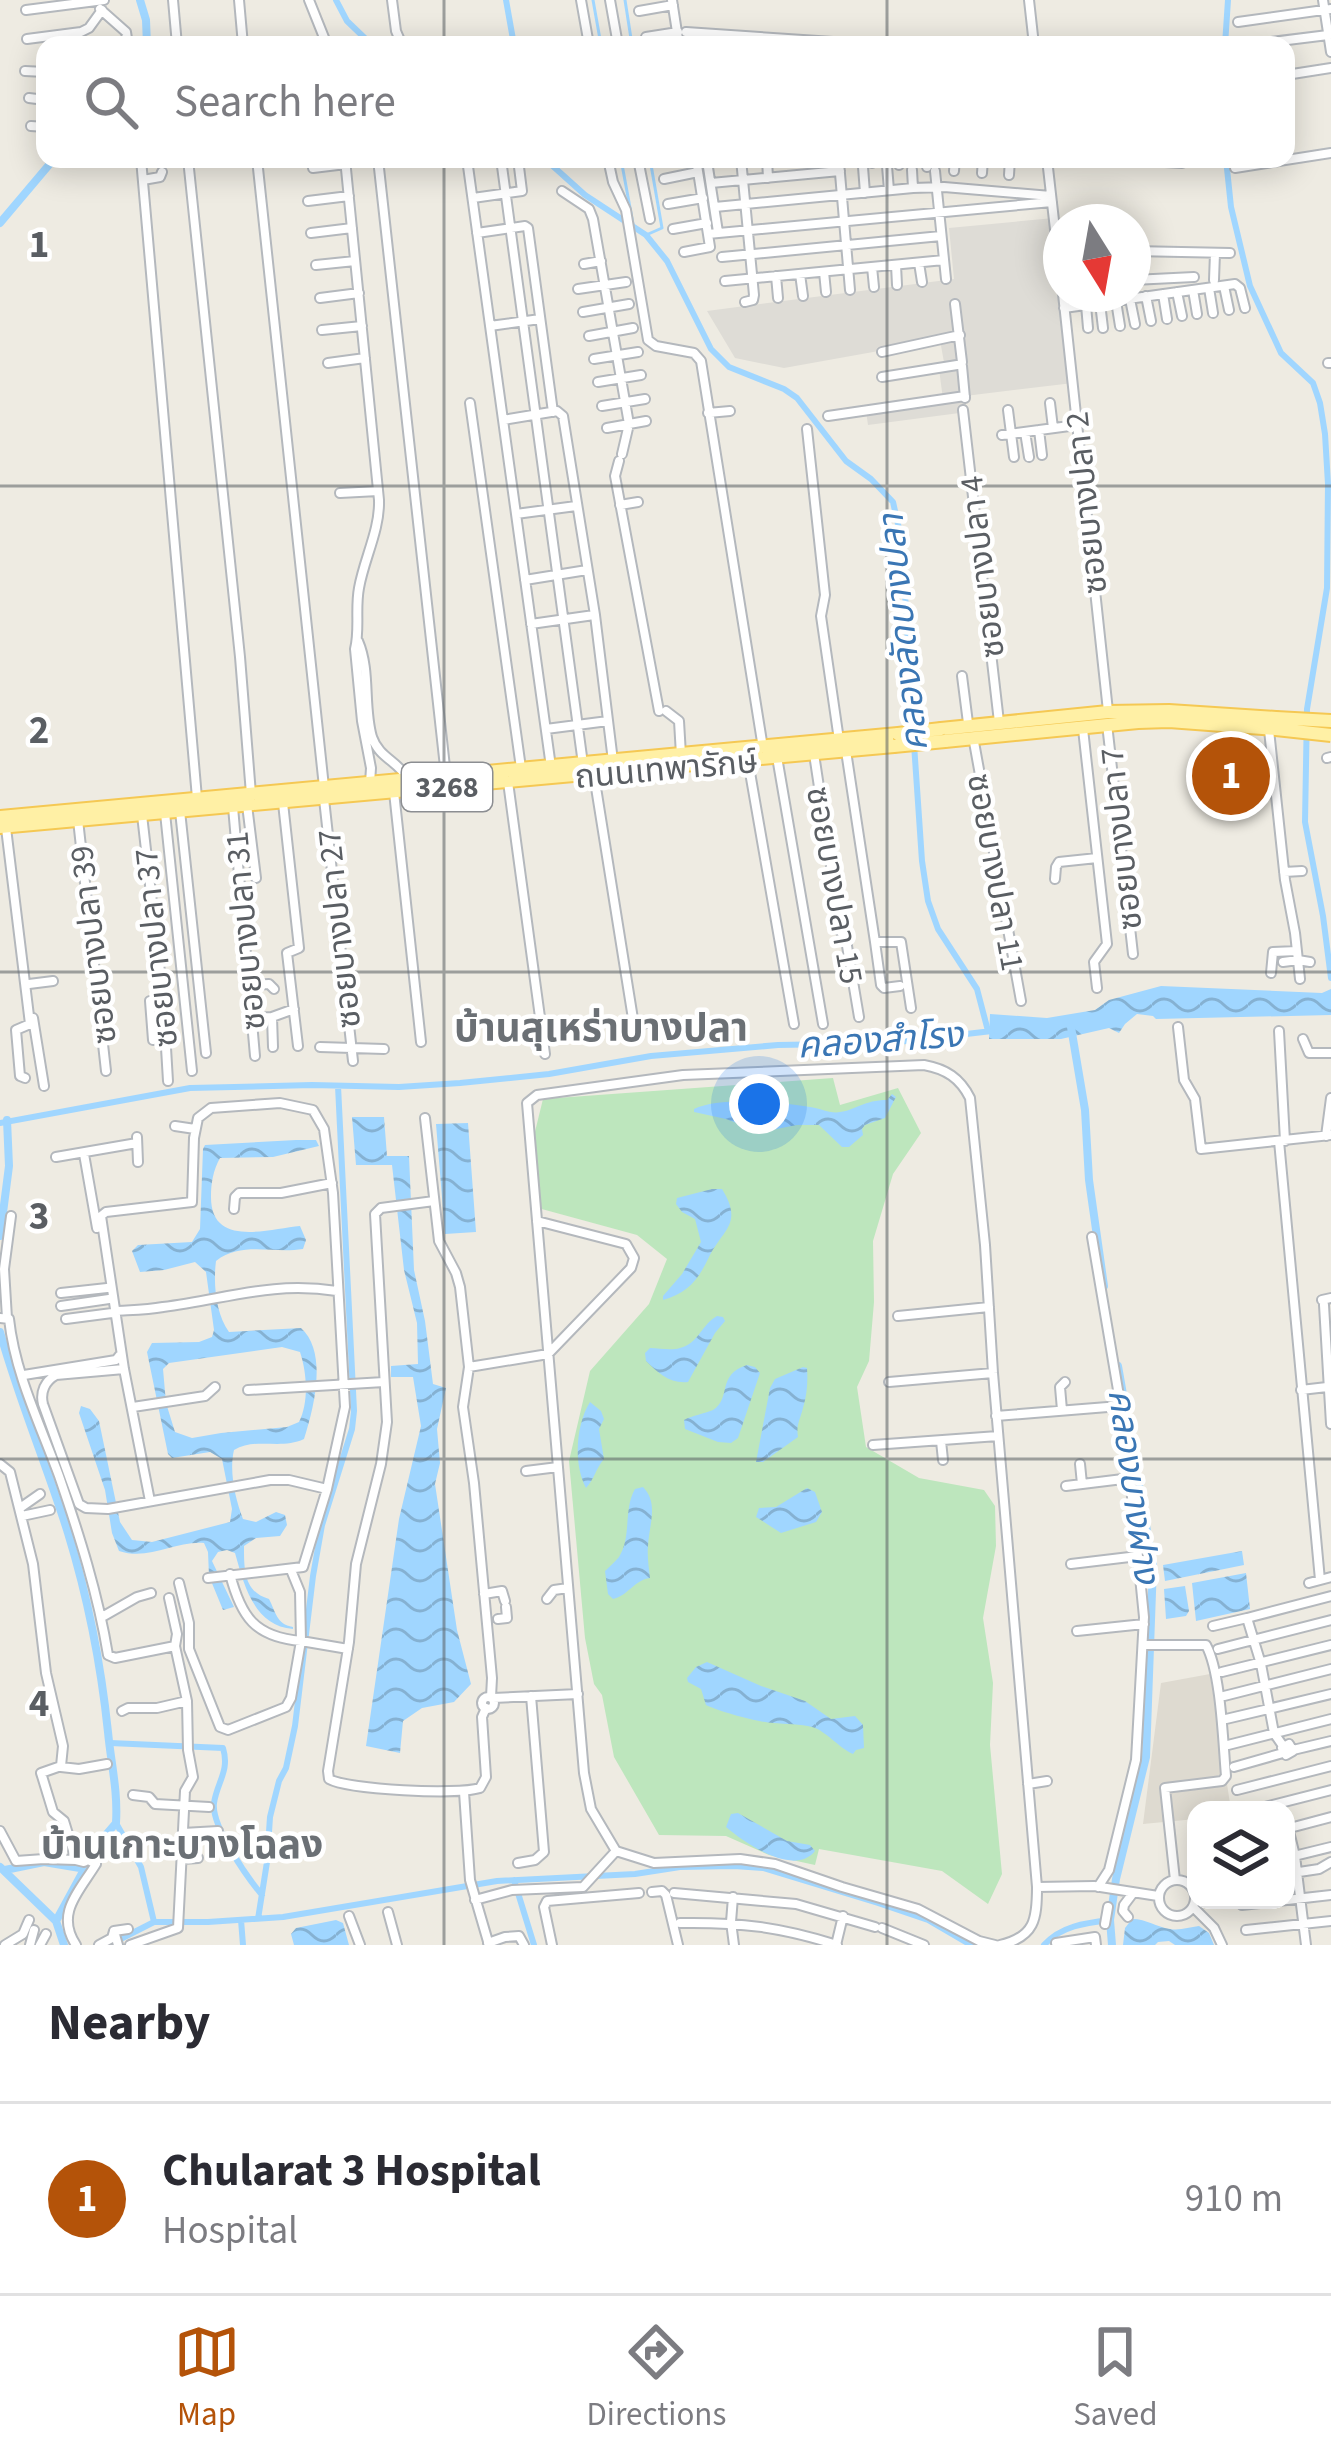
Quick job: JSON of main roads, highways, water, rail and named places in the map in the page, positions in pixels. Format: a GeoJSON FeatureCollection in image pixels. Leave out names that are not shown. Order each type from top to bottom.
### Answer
{"type":"FeatureCollection","features":[{"type":"Feature","properties":{"kind":"main road","name":"ถนนเทพารักษ์"},"geometry":{"type":"LineString","coordinates":[[999,728],[1083,727],[1106,720]]}},
{"type":"Feature","properties":{"kind":"main road","name":"ถนนเทพารักษ์"},"geometry":{"type":"LineString","coordinates":[[324,792],[408,779],[551,766],[588,769],[613,761],[842,746],[1106,720],[1331,722]]}},
{"type":"Feature","properties":{"kind":"main road"},"geometry":{"type":"LineString","coordinates":[[968,723],[999,728],[974,742],[927,747],[919,738],[924,727],[968,723]]}},
{"type":"Feature","properties":{"kind":"main road","name":"ถนนเทพารักษ์"},"geometry":{"type":"LineString","coordinates":[[1271,724],[1331,735]]}},
{"type":"Feature","properties":{"kind":"main road","name":"ถนนเทพารักษ์"},"geometry":{"type":"LineString","coordinates":[[4,824],[165,813],[324,792],[508,782],[588,769],[777,758],[842,746]]}},
{"type":"Feature","properties":{"kind":"main road","name":"ถนนเทพารักษ์"},"geometry":{"type":"LineString","coordinates":[[4,824],[197,800],[283,801],[302,794]]}},
{"type":"Feature","properties":{"kind":"water"},"geometry":{"type":"Polygon","coordinates":[[[1161,986],[1322,993],[1331,989],[1331,1015],[1156,1019],[1137,1014],[1119,1033],[1109,1028],[1061,1039],[989,1039],[990,1014],[1047,1018],[1095,1010],[1109,1000],[1161,986]]]}},
{"type":"Feature","properties":{"kind":"water"},"geometry":{"type":"Polygon","coordinates":[[[892,1094],[896,1097],[885,1118],[865,1125],[863,1135],[849,1147],[842,1147],[819,1125],[761,1132],[694,1112],[719,1102],[751,1101],[836,1112],[887,1100],[892,1094]]]}},
{"type":"Feature","properties":{"kind":"water"},"geometry":{"type":"Polygon","coordinates":[[[352,1117],[384,1117],[387,1156],[409,1156],[414,1270],[433,1384],[446,1388],[437,1429],[440,1463],[435,1484],[457,1630],[471,1684],[454,1702],[422,1708],[403,1721],[400,1753],[366,1746],[399,1519],[421,1426],[413,1377],[391,1377],[391,1366],[418,1364],[417,1323],[404,1270],[392,1165],[356,1165],[352,1117]]]}},
{"type":"Feature","properties":{"kind":"water"},"geometry":{"type":"Polygon","coordinates":[[[468,1123],[476,1232],[445,1234],[436,1124],[468,1123]]]}},
{"type":"Feature","properties":{"kind":"water"},"geometry":{"type":"Polygon","coordinates":[[[316,1140],[319,1146],[273,1157],[220,1158],[211,1192],[214,1213],[231,1229],[258,1232],[300,1226],[306,1240],[303,1249],[236,1251],[216,1261],[215,1270],[218,1308],[229,1332],[301,1328],[314,1351],[315,1397],[304,1439],[242,1446],[234,1450],[233,1458],[243,1519],[256,1522],[276,1512],[285,1515],[287,1525],[280,1536],[256,1538],[244,1546],[244,1563],[250,1585],[269,1599],[280,1620],[293,1629],[260,1612],[235,1553],[218,1552],[212,1561],[234,1607],[223,1610],[209,1576],[204,1543],[141,1554],[119,1551],[79,1413],[81,1406],[90,1409],[99,1421],[120,1522],[132,1540],[152,1542],[230,1522],[232,1509],[222,1459],[210,1452],[172,1458],[168,1454],[147,1352],[152,1343],[199,1342],[212,1337],[206,1272],[195,1262],[140,1272],[132,1251],[138,1245],[192,1242],[200,1229],[205,1145],[316,1140]],[[282,1347],[169,1363],[163,1369],[175,1432],[192,1438],[299,1422],[306,1387],[300,1352],[282,1347]]]}},
{"type":"Feature","properties":{"kind":"water"},"geometry":{"type":"Polygon","coordinates":[[[722,1189],[728,1201],[729,1226],[691,1284],[663,1300],[701,1242],[695,1219],[682,1212],[677,1198],[722,1189]]]}},
{"type":"Feature","properties":{"kind":"water"},"geometry":{"type":"Polygon","coordinates":[[[717,1316],[725,1321],[688,1382],[670,1379],[646,1361],[650,1348],[686,1346],[717,1316]]]}},
{"type":"Feature","properties":{"kind":"water"},"geometry":{"type":"Polygon","coordinates":[[[747,1365],[760,1373],[738,1438],[718,1442],[685,1429],[684,1420],[719,1405],[731,1375],[747,1365]]]}},
{"type":"Feature","properties":{"kind":"water"},"geometry":{"type":"Polygon","coordinates":[[[807,1368],[807,1388],[798,1437],[756,1462],[770,1388],[775,1379],[807,1368]]]}},
{"type":"Feature","properties":{"kind":"water"},"geometry":{"type":"Polygon","coordinates":[[[590,1402],[604,1419],[599,1429],[604,1459],[586,1488],[578,1444],[590,1402]]]}},
{"type":"Feature","properties":{"kind":"water"},"geometry":{"type":"Polygon","coordinates":[[[643,1487],[652,1507],[650,1578],[613,1599],[605,1571],[623,1549],[631,1497],[643,1487]]]}},
{"type":"Feature","properties":{"kind":"water"},"geometry":{"type":"Polygon","coordinates":[[[807,1488],[815,1492],[822,1512],[816,1522],[781,1533],[756,1517],[759,1508],[776,1507],[807,1488]]]}},
{"type":"Feature","properties":{"kind":"water"},"geometry":{"type":"Polygon","coordinates":[[[1242,1551],[1244,1565],[1165,1581],[1163,1565],[1242,1551]]]}},
{"type":"Feature","properties":{"kind":"water"},"geometry":{"type":"Polygon","coordinates":[[[1246,1573],[1250,1609],[1196,1621],[1192,1583],[1246,1573]]]}},
{"type":"Feature","properties":{"kind":"water"},"geometry":{"type":"Polygon","coordinates":[[[1185,1586],[1189,1611],[1186,1616],[1166,1619],[1164,1589],[1185,1586]]]}},
{"type":"Feature","properties":{"kind":"water"},"geometry":{"type":"Polygon","coordinates":[[[707,1662],[805,1701],[831,1719],[855,1716],[863,1725],[864,1748],[853,1754],[812,1727],[758,1721],[706,1705],[701,1689],[687,1678],[707,1662]]]}},
{"type":"Feature","properties":{"kind":"water"},"geometry":{"type":"Polygon","coordinates":[[[738,1813],[815,1851],[795,1861],[757,1849],[726,1827],[731,1814],[738,1813]]]}},
{"type":"Feature","properties":{"kind":"water"},"geometry":{"type":"Polygon","coordinates":[[[1132,1919],[1174,1929],[1199,1926],[1214,1945],[1169,1941],[1123,1945],[1125,1928],[1132,1919]]]}},
{"type":"Feature","properties":{"kind":"water"},"geometry":{"type":"Polygon","coordinates":[[[336,1920],[343,1923],[349,1945],[294,1945],[291,1934],[296,1928],[336,1920]]]}},
{"type":"Feature","properties":{"kind":"waterway"},"geometry":{"type":"LineString","coordinates":[[140,0],[147,36]]}},
{"type":"Feature","properties":{"kind":"waterway","name":"คลองลัดบางปลา"},"geometry":{"type":"LineString","coordinates":[[336,0],[347,21],[363,36]]}},
{"type":"Feature","properties":{"kind":"waterway"},"geometry":{"type":"LineString","coordinates":[[506,0],[512,36]]}},
{"type":"Feature","properties":{"kind":"waterway"},"geometry":{"type":"LineString","coordinates":[[593,0],[599,36]]}},
{"type":"Feature","properties":{"kind":"waterway"},"geometry":{"type":"LineString","coordinates":[[625,0],[631,36]]}},
{"type":"Feature","properties":{"kind":"waterway"},"geometry":{"type":"LineString","coordinates":[[1226,36],[1228,0]]}},
{"type":"Feature","properties":{"kind":"waterway"},"geometry":{"type":"LineString","coordinates":[[0,223],[46,168]]}},
{"type":"Feature","properties":{"kind":"waterway","name":"คลองลัดบางปลา"},"geometry":{"type":"LineString","coordinates":[[555,168],[585,195],[646,235],[667,261],[711,349],[729,367],[797,398],[846,461],[893,502],[902,542],[913,731]]}},
{"type":"Feature","properties":{"kind":"waterway"},"geometry":{"type":"LineString","coordinates":[[623,168],[633,224]]}},
{"type":"Feature","properties":{"kind":"waterway"},"geometry":{"type":"LineString","coordinates":[[646,235],[662,228],[652,168]]}},
{"type":"Feature","properties":{"kind":"waterway"},"geometry":{"type":"LineString","coordinates":[[1227,168],[1250,286],[1281,353],[1313,383],[1325,434],[1327,588],[1307,709],[1305,822],[1331,978]]}},
{"type":"Feature","properties":{"kind":"waterway","name":"คลองลัดบางปลา"},"geometry":{"type":"LineString","coordinates":[[914,744],[928,901],[938,929],[977,989],[988,1031]]}},
{"type":"Feature","properties":{"kind":"waterway","name":"คลองบางฝาง"},"geometry":{"type":"LineString","coordinates":[[1071,1027],[1104,1286]]}},
{"type":"Feature","properties":{"kind":"waterway","name":"คลองสำโรง"},"geometry":{"type":"LineString","coordinates":[[0,1123],[190,1088],[460,1083],[651,1056],[778,1045],[889,1043],[992,1031]]}},
{"type":"Feature","properties":{"kind":"waterway"},"geometry":{"type":"LineString","coordinates":[[258,1919],[270,1817],[295,1726],[322,1525],[354,1411],[338,1086]]}},
{"type":"Feature","properties":{"kind":"waterway"},"geometry":{"type":"LineString","coordinates":[[0,1236],[9,1166],[7,1120]]}},
{"type":"Feature","properties":{"kind":"waterway"},"geometry":{"type":"LineString","coordinates":[[0,1332],[82,1582],[102,1682],[115,1788],[116,1823],[98,1844],[56,1921]]}},
{"type":"Feature","properties":{"kind":"waterway","name":"คลองบางฝาง"},"geometry":{"type":"LineString","coordinates":[[1112,1945],[1116,1879],[1146,1757],[1153,1565],[1118,1366]]}},
{"type":"Feature","properties":{"kind":"waterway"},"geometry":{"type":"LineString","coordinates":[[110,1743],[223,1748],[225,1763],[214,1803],[218,1825],[262,1895]]}},
{"type":"Feature","properties":{"kind":"waterway"},"geometry":{"type":"LineString","coordinates":[[116,1823],[141,1867],[154,1922]]}},
{"type":"Feature","properties":{"kind":"waterway"},"geometry":{"type":"LineString","coordinates":[[5,1870],[44,1862],[86,1869]]}},
{"type":"Feature","properties":{"kind":"waterway"},"geometry":{"type":"LineString","coordinates":[[109,1945],[154,1922],[283,1917],[497,1881],[734,1866],[763,1868],[878,1903],[928,1920],[971,1945]]}},
{"type":"Feature","properties":{"kind":"waterway"},"geometry":{"type":"LineString","coordinates":[[0,1867],[56,1921],[64,1945]]}},
{"type":"Feature","properties":{"kind":"waterway"},"geometry":{"type":"LineString","coordinates":[[514,1880],[534,1945]]}},
{"type":"Feature","properties":{"kind":"waterway"},"geometry":{"type":"LineString","coordinates":[[241,1920],[243,1945]]}},
{"type":"Feature","properties":{"kind":"waterway"},"geometry":{"type":"LineString","coordinates":[[1044,1945],[1066,1930],[1110,1920]]}},
{"type":"Feature","properties":{"kind":"place","name":"Chularat 3 Hospital"},"geometry":{"type":"Point","coordinates":[1231,776]}},
{"type":"Feature","properties":{"kind":"district","name":"บ้านสุเหร่าบางปลา"},"geometry":{"type":"Point","coordinates":[601,1027]}},
{"type":"Feature","properties":{"kind":"district","name":"บ้านเกาะบางโฉลง"},"geometry":{"type":"Point","coordinates":[182,1844]}}]}
